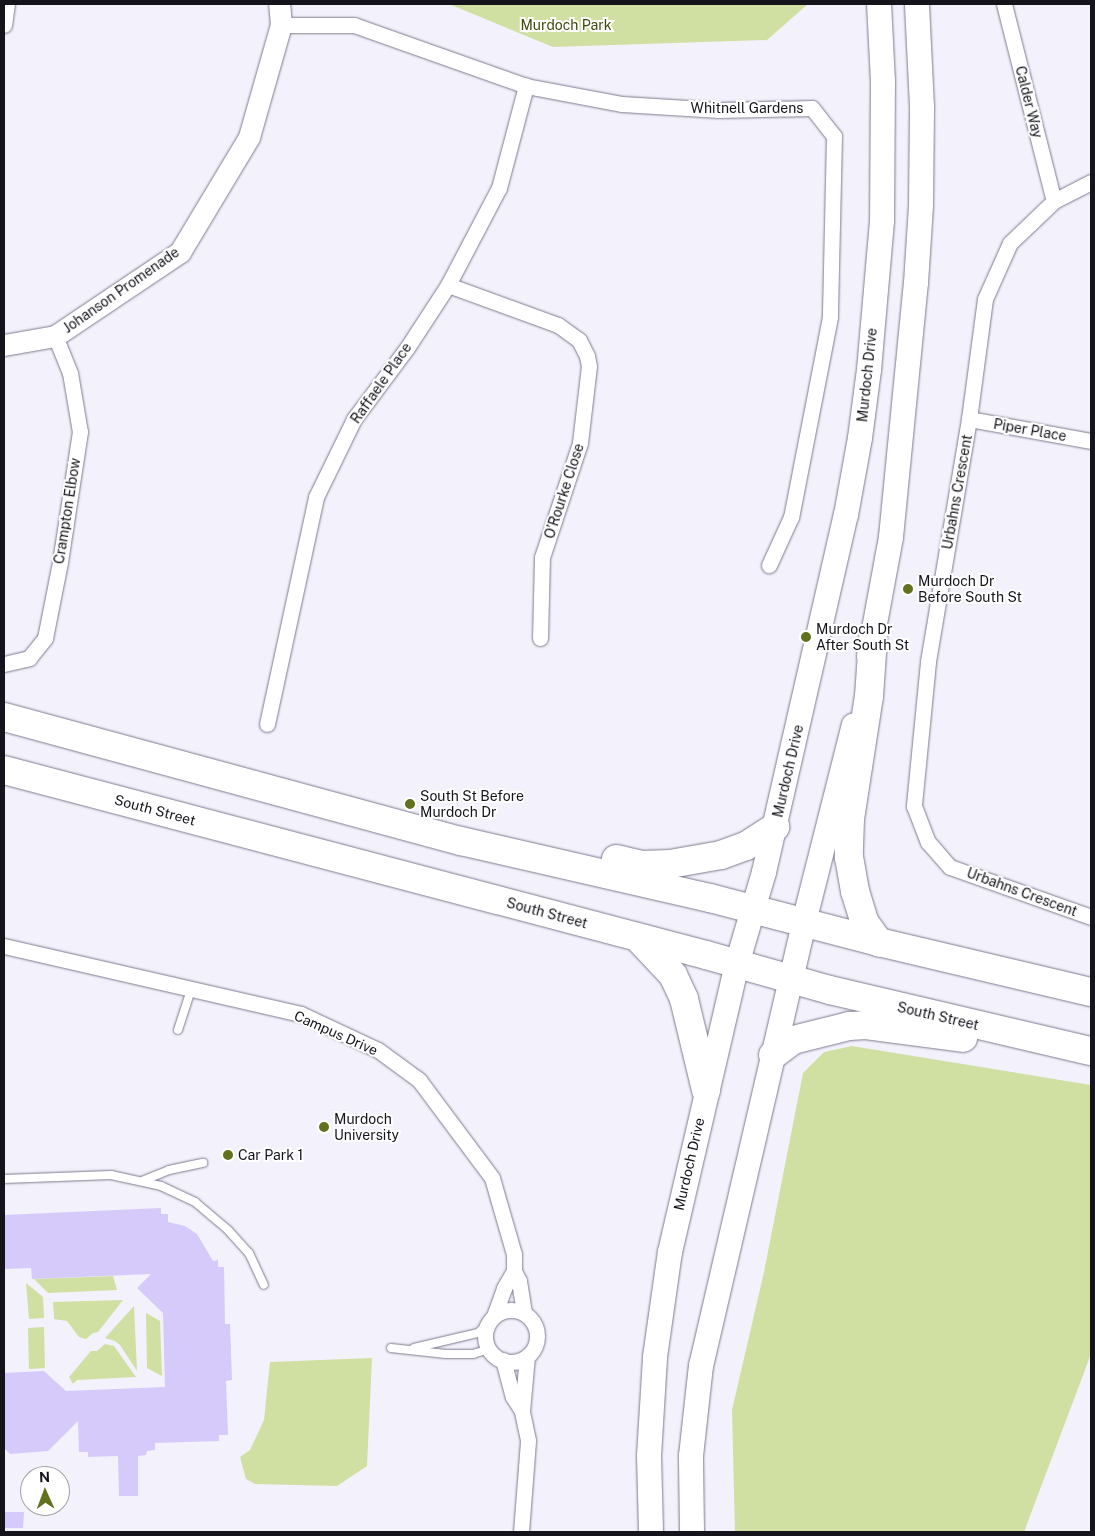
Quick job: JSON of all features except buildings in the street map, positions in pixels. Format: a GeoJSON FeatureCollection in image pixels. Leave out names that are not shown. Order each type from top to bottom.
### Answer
{"type":"FeatureCollection","features":[{"type":"Feature","properties":{"kind":"highway"},"geometry":{"type":"LineString","coordinates":[[873,638],[869,696],[850,819],[850,857],[855,891],[865,922],[878,942]]}},
{"type":"Feature","properties":{"kind":"highway"},"geometry":{"type":"LineString","coordinates":[[4,717],[461,841],[754,909],[878,942],[1091,992]]}},
{"type":"Feature","properties":{"kind":"highway","name":"South Street"},"geometry":{"type":"LineString","coordinates":[[4,770],[792,980],[1091,1053]]}},
{"type":"Feature","properties":{"kind":"highway"},"geometry":{"type":"LineString","coordinates":[[461,841],[545,842],[642,865],[670,864],[721,855],[746,846],[775,826]]}},
{"type":"Feature","properties":{"kind":"highway"},"geometry":{"type":"LineString","coordinates":[[638,938],[673,975],[684,998],[706,1090]]}},
{"type":"Feature","properties":{"kind":"highway"},"geometry":{"type":"LineString","coordinates":[[773,1055],[793,1040],[848,1026],[866,1025],[1091,1053]]}},
{"type":"Feature","properties":{"kind":"main road","name":"Murdoch Drive"},"geometry":{"type":"LineString","coordinates":[[651,1532],[649,1456],[660,1313],[680,1205],[737,964],[754,909],[775,826],[846,514],[869,370],[882,222],[883,110],[879,4]]}},
{"type":"Feature","properties":{"kind":"main road"},"geometry":{"type":"LineString","coordinates":[[692,1532],[691,1456],[700,1366],[792,980],[804,922],[860,700],[891,537],[915,292],[921,205],[922,107],[917,4]]}},
{"type":"Feature","properties":{"kind":"street"},"geometry":{"type":"LineString","coordinates":[[4,25],[7,4]]}},
{"type":"Feature","properties":{"kind":"street","name":"Johanson Promenade"},"geometry":{"type":"LineString","coordinates":[[4,345],[55,336],[180,252],[249,137],[281,25],[279,4]]}},
{"type":"Feature","properties":{"kind":"street","name":"Calder Way"},"geometry":{"type":"LineString","coordinates":[[1004,4],[1054,201]]}},
{"type":"Feature","properties":{"kind":"street","name":"Whitnell Gardens"},"geometry":{"type":"LineString","coordinates":[[281,25],[354,25],[526,86],[622,104],[719,110],[812,108],[834,136],[830,317],[791,517],[769,565]]}},
{"type":"Feature","properties":{"kind":"street","name":"Raffaele Place"},"geometry":{"type":"LineString","coordinates":[[266,724],[316,498],[354,419],[407,348],[448,285],[499,188],[526,86]]}},
{"type":"Feature","properties":{"kind":"street","name":"Urbahns Crescent"},"geometry":{"type":"LineString","coordinates":[[1091,182],[1054,201],[1010,243],[985,299],[969,419],[928,662],[914,806],[928,842],[950,867],[1091,917]]}},
{"type":"Feature","properties":{"kind":"street","name":"O’Rourke Close"},"geometry":{"type":"LineString","coordinates":[[448,285],[558,325],[579,340],[587,356],[589,366],[580,443],[542,557],[540,638]]}},
{"type":"Feature","properties":{"kind":"street","name":"Crampton Elbow"},"geometry":{"type":"LineString","coordinates":[[4,664],[29,658],[45,638],[60,562],[80,432],[70,374],[55,336]]}},
{"type":"Feature","properties":{"kind":"street","name":"Piper Place"},"geometry":{"type":"LineString","coordinates":[[969,419],[1091,441]]}},
{"type":"Feature","properties":{"kind":"street","name":"Campus Drive"},"geometry":{"type":"LineString","coordinates":[[4,946],[301,1014],[378,1050],[419,1080],[492,1178],[514,1254],[514,1271],[520,1281],[524,1313]]}},
{"type":"Feature","properties":{"kind":"street"},"geometry":{"type":"LineString","coordinates":[[492,1318],[505,1310],[524,1313],[533,1322],[537,1334],[535,1346],[527,1356],[516,1361],[503,1360],[489,1349],[485,1338],[492,1318],[504,1288],[514,1271]]}},
{"type":"Feature","properties":{"kind":"street"},"geometry":{"type":"LineString","coordinates":[[521,1532],[528,1440],[522,1411],[527,1356]]}},
{"type":"Feature","properties":{"kind":"street"},"geometry":{"type":"LineString","coordinates":[[503,1360],[513,1397],[522,1411]]}},
{"type":"Feature","properties":{"kind":"lane"},"geometry":{"type":"LineString","coordinates":[[178,1030],[191,990]]}},
{"type":"Feature","properties":{"kind":"lane"},"geometry":{"type":"LineString","coordinates":[[142,1181],[169,1170],[203,1163]]}},
{"type":"Feature","properties":{"kind":"lane"},"geometry":{"type":"LineString","coordinates":[[4,1179],[111,1175],[142,1181],[186,1196],[206,1210],[249,1253],[264,1285]]}},
{"type":"Feature","properties":{"kind":"lane"},"geometry":{"type":"LineString","coordinates":[[410,1348],[478,1334],[492,1318]]}},
{"type":"Feature","properties":{"kind":"lane"},"geometry":{"type":"LineString","coordinates":[[391,1348],[410,1348],[446,1354],[473,1354],[489,1349]]}},
{"type":"Feature","properties":{"kind":"green space","name":"Murdoch Park"},"geometry":{"type":"Polygon","coordinates":[[[449,4],[808,4],[767,40],[553,47],[449,4]]]}},
{"type":"Feature","properties":{"kind":"green space"},"geometry":{"type":"Polygon","coordinates":[[[852,1046],[1091,1085],[1091,1354],[1024,1532],[735,1532],[732,1410],[764,1272],[803,1073],[824,1052],[852,1046]]]}},
{"type":"Feature","properties":{"kind":"green space"},"geometry":{"type":"Polygon","coordinates":[[[113,1276],[117,1290],[48,1293],[34,1279],[113,1276]]]}},
{"type":"Feature","properties":{"kind":"green space"},"geometry":{"type":"Polygon","coordinates":[[[26,1283],[43,1297],[44,1318],[29,1319],[26,1283]]]}},
{"type":"Feature","properties":{"kind":"green space"},"geometry":{"type":"Polygon","coordinates":[[[123,1300],[98,1332],[93,1333],[86,1339],[79,1337],[67,1321],[54,1319],[53,1302],[123,1300]]]}},
{"type":"Feature","properties":{"kind":"green space"},"geometry":{"type":"Polygon","coordinates":[[[134,1306],[137,1371],[120,1345],[115,1341],[105,1338],[134,1306]]]}},
{"type":"Feature","properties":{"kind":"green space"},"geometry":{"type":"Polygon","coordinates":[[[146,1313],[160,1321],[162,1376],[147,1368],[146,1313]]]}},
{"type":"Feature","properties":{"kind":"green space"},"geometry":{"type":"Polygon","coordinates":[[[44,1327],[45,1368],[29,1369],[28,1328],[44,1327]]]}},
{"type":"Feature","properties":{"kind":"green space"},"geometry":{"type":"Polygon","coordinates":[[[105,1344],[114,1346],[136,1377],[77,1380],[73,1384],[69,1377],[91,1351],[97,1351],[105,1344]]]}},
{"type":"Feature","properties":{"kind":"green space"},"geometry":{"type":"Polygon","coordinates":[[[372,1358],[367,1466],[337,1486],[255,1484],[246,1479],[240,1457],[250,1450],[264,1420],[270,1362],[372,1358]]]}},
{"type":"Feature","properties":{"kind":"place","name":"Murdoch Dr Before South St"},"geometry":{"type":"Point","coordinates":[908,589]}},
{"type":"Feature","properties":{"kind":"place","name":"Murdoch Dr After South St"},"geometry":{"type":"Point","coordinates":[806,637]}},
{"type":"Feature","properties":{"kind":"place","name":"South St Before Murdoch Dr"},"geometry":{"type":"Point","coordinates":[410,804]}},
{"type":"Feature","properties":{"kind":"place","name":"Murdoch University"},"geometry":{"type":"Point","coordinates":[324,1127]}},
{"type":"Feature","properties":{"kind":"place","name":"Car Park 1"},"geometry":{"type":"Point","coordinates":[228,1155]}}]}
